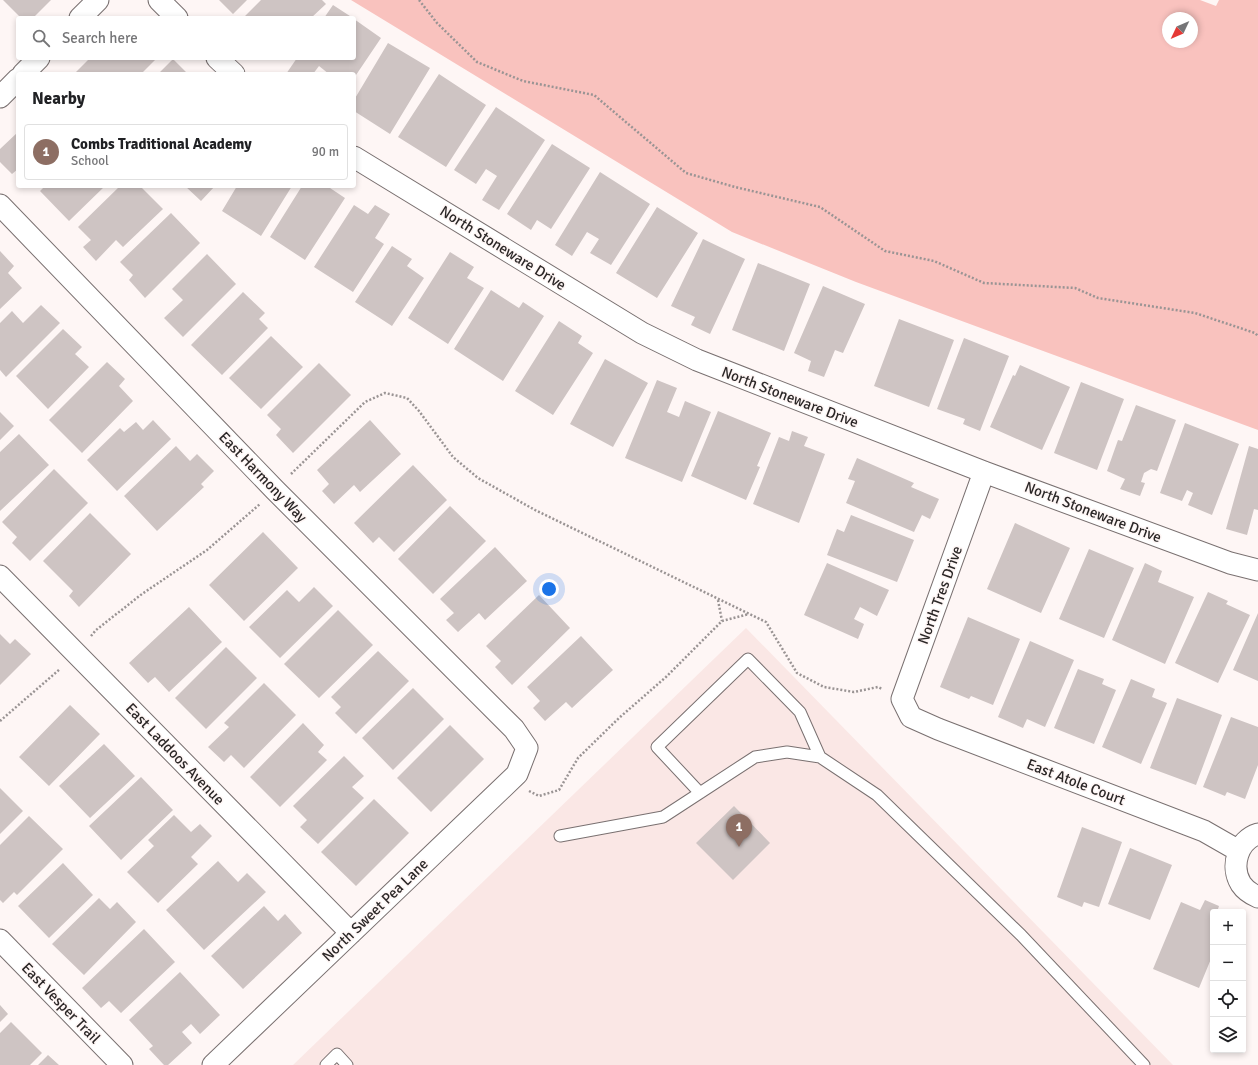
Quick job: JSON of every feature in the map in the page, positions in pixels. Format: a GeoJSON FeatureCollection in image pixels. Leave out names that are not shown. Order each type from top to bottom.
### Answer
{"type":"FeatureCollection","features":[{"type":"Feature","properties":{"kind":"street"},"geometry":{"type":"LineString","coordinates":[[82,16],[98,0]]}},
{"type":"Feature","properties":{"kind":"street"},"geometry":{"type":"LineString","coordinates":[[159,0],[175,16]]}},
{"type":"Feature","properties":{"kind":"street"},"geometry":{"type":"LineString","coordinates":[[25,72],[37,60]]}},
{"type":"Feature","properties":{"kind":"street"},"geometry":{"type":"LineString","coordinates":[[219,60],[232,72]]}},
{"type":"Feature","properties":{"kind":"street"},"geometry":{"type":"LineString","coordinates":[[0,97],[16,81]]}},
{"type":"Feature","properties":{"kind":"street","name":"North Stoneware Drive"},"geometry":{"type":"LineString","coordinates":[[356,158],[642,333],[697,360],[984,472],[1230,564],[1258,570]]}},
{"type":"Feature","properties":{"kind":"street","name":"East Harmony Way"},"geometry":{"type":"LineString","coordinates":[[0,205],[275,490],[514,730],[527,748]]}},
{"type":"Feature","properties":{"kind":"street","name":"North Tres Drive"},"geometry":{"type":"LineString","coordinates":[[906,708],[984,472]]}},
{"type":"Feature","properties":{"kind":"street","name":"East Laddoos Avenue"},"geometry":{"type":"LineString","coordinates":[[0,576],[351,933]]}},
{"type":"Feature","properties":{"kind":"street","name":"East Atole Court"},"geometry":{"type":"LineString","coordinates":[[906,708],[938,730],[1204,831],[1239,851]]}},
{"type":"Feature","properties":{"kind":"street","name":"North Sweet Pea Lane"},"geometry":{"type":"LineString","coordinates":[[213,1065],[517,774],[527,748]]}},
{"type":"Feature","properties":{"kind":"street"},"geometry":{"type":"LineString","coordinates":[[1258,834],[1245,842],[1239,851],[1236,862],[1237,873],[1241,884],[1248,892],[1258,897]]}},
{"type":"Feature","properties":{"kind":"street","name":"East Vesper Trail"},"geometry":{"type":"LineString","coordinates":[[0,940],[122,1065]]}},
{"type":"Feature","properties":{"kind":"lane"},"geometry":{"type":"LineString","coordinates":[[700,793],[657,748],[748,659],[800,712],[820,757]]}},
{"type":"Feature","properties":{"kind":"lane"},"geometry":{"type":"LineString","coordinates":[[560,836],[663,817],[755,757],[787,752],[820,757],[883,800],[1021,935],[1144,1065]]}},
{"type":"Feature","properties":{"kind":"lane"},"geometry":{"type":"LineString","coordinates":[[326,1065],[337,1054],[347,1065]]}},
{"type":"Feature","properties":{"kind":"path"},"geometry":{"type":"LineString","coordinates":[[419,0],[437,23],[477,62],[523,81],[594,95],[686,173],[734,187],[820,207],[885,251],[934,261],[984,283],[1075,288],[1098,298],[1195,313],[1254,333],[1258,336]]}},
{"type":"Feature","properties":{"kind":"path"},"geometry":{"type":"LineString","coordinates":[[0,721],[54,675],[96,630],[142,594],[207,550],[255,509],[365,402],[385,393],[408,398],[453,457],[478,478],[535,510],[766,622],[797,673],[824,687],[854,692],[878,687],[906,708]]}},
{"type":"Feature","properties":{"kind":"path"},"geometry":{"type":"LineString","coordinates":[[718,600],[722,621]]}},
{"type":"Feature","properties":{"kind":"path"},"geometry":{"type":"LineString","coordinates":[[517,774],[530,793],[540,796],[559,790],[578,758],[619,718],[666,677],[722,621],[750,614]]}},
{"type":"Feature","properties":{"kind":"shaded area"},"geometry":{"type":"Polygon","coordinates":[[[351,0],[1200,0],[1216,6],[1219,0],[1258,0],[1258,430],[856,282],[732,232],[351,0]]]}},
{"type":"Feature","properties":{"kind":"shaded area"},"geometry":{"type":"Polygon","coordinates":[[[746,628],[1173,1065],[293,1065],[746,628]]]}},
{"type":"Feature","properties":{"kind":"building"},"geometry":{"type":"Polygon","coordinates":[[[3,0],[51,0],[35,16],[19,16],[3,0]]]}},
{"type":"Feature","properties":{"kind":"building"},"geometry":{"type":"Polygon","coordinates":[[[219,0],[247,0],[233,14],[219,0]]]}},
{"type":"Feature","properties":{"kind":"building"},"geometry":{"type":"Polygon","coordinates":[[[261,0],[322,0],[326,4],[313,16],[245,16],[261,0]]]}},
{"type":"Feature","properties":{"kind":"building"},"geometry":{"type":"Polygon","coordinates":[[[333,5],[350,16],[325,16],[333,5]]]}},
{"type":"Feature","properties":{"kind":"building"},"geometry":{"type":"Polygon","coordinates":[[[356,20],[381,38],[356,75],[356,72],[326,72],[319,66],[314,72],[287,72],[296,60],[356,60],[356,20]]]}},
{"type":"Feature","properties":{"kind":"building"},"geometry":{"type":"Polygon","coordinates":[[[388,43],[430,68],[390,134],[356,112],[356,97],[388,43]]]}},
{"type":"Feature","properties":{"kind":"building"},"geometry":{"type":"Polygon","coordinates":[[[88,60],[155,60],[143,72],[76,72],[88,60]]]}},
{"type":"Feature","properties":{"kind":"building"},"geometry":{"type":"Polygon","coordinates":[[[172,60],[174,60],[186,72],[160,72],[172,60]]]}},
{"type":"Feature","properties":{"kind":"building"},"geometry":{"type":"Polygon","coordinates":[[[439,74],[486,105],[446,167],[398,137],[439,74]]]}},
{"type":"Feature","properties":{"kind":"building"},"geometry":{"type":"Polygon","coordinates":[[[496,107],[545,140],[499,210],[482,200],[497,176],[486,169],[476,184],[454,170],[496,107]]]}},
{"type":"Feature","properties":{"kind":"building"},"geometry":{"type":"Polygon","coordinates":[[[16,134],[16,171],[12,174],[0,162],[0,149],[16,134]]]}},
{"type":"Feature","properties":{"kind":"building"},"geometry":{"type":"Polygon","coordinates":[[[552,144],[590,168],[551,229],[537,220],[531,230],[507,214],[552,144]]]}},
{"type":"Feature","properties":{"kind":"building"},"geometry":{"type":"Polygon","coordinates":[[[600,172],[650,204],[611,265],[590,253],[599,239],[587,232],[572,256],[555,245],[600,172]]]}},
{"type":"Feature","properties":{"kind":"building"},"geometry":{"type":"Polygon","coordinates":[[[43,188],[103,188],[69,221],[40,191],[43,188]]]}},
{"type":"Feature","properties":{"kind":"building"},"geometry":{"type":"Polygon","coordinates":[[[118,188],[142,188],[163,209],[123,247],[116,240],[96,261],[83,247],[91,240],[78,227],[118,188]]]}},
{"type":"Feature","properties":{"kind":"building"},"geometry":{"type":"Polygon","coordinates":[[[187,188],[213,188],[201,201],[187,188]]]}},
{"type":"Feature","properties":{"kind":"building"},"geometry":{"type":"Polygon","coordinates":[[[236,188],[291,188],[261,236],[222,211],[236,188]]]}},
{"type":"Feature","properties":{"kind":"building"},"geometry":{"type":"Polygon","coordinates":[[[301,188],[330,188],[345,198],[305,260],[270,237],[301,188]]]}},
{"type":"Feature","properties":{"kind":"building"},"geometry":{"type":"Polygon","coordinates":[[[354,205],[368,214],[375,205],[390,214],[375,238],[384,244],[353,292],[314,267],[354,205]]]}},
{"type":"Feature","properties":{"kind":"building"},"geometry":{"type":"Polygon","coordinates":[[[657,207],[698,233],[657,298],[616,273],[657,207]]]}},
{"type":"Feature","properties":{"kind":"building"},"geometry":{"type":"Polygon","coordinates":[[[171,213],[200,243],[145,298],[129,280],[133,275],[120,262],[171,213]]]}},
{"type":"Feature","properties":{"kind":"building"},"geometry":{"type":"Polygon","coordinates":[[[703,239],[745,259],[710,334],[691,325],[695,317],[671,306],[703,239]]]}},
{"type":"Feature","properties":{"kind":"building"},"geometry":{"type":"Polygon","coordinates":[[[392,246],[412,259],[407,266],[424,278],[392,326],[355,302],[392,246]]]}},
{"type":"Feature","properties":{"kind":"building"},"geometry":{"type":"Polygon","coordinates":[[[0,251],[14,266],[8,273],[22,288],[0,309],[0,251]]]}},
{"type":"Feature","properties":{"kind":"building"},"geometry":{"type":"Polygon","coordinates":[[[450,252],[474,267],[467,278],[484,288],[448,344],[408,318],[450,252]]]}},
{"type":"Feature","properties":{"kind":"building"},"geometry":{"type":"Polygon","coordinates":[[[207,254],[236,284],[183,337],[164,318],[183,300],[172,289],[207,254]]]}},
{"type":"Feature","properties":{"kind":"building"},"geometry":{"type":"Polygon","coordinates":[[[758,263],[810,284],[784,351],[732,330],[758,263]]]}},
{"type":"Feature","properties":{"kind":"building"},"geometry":{"type":"Polygon","coordinates":[[[823,286],[865,304],[843,353],[835,350],[824,377],[808,371],[811,361],[794,353],[823,286]]]}},
{"type":"Feature","properties":{"kind":"building"},"geometry":{"type":"Polygon","coordinates":[[[491,290],[519,308],[523,302],[544,316],[503,381],[454,349],[491,290]]]}},
{"type":"Feature","properties":{"kind":"building"},"geometry":{"type":"Polygon","coordinates":[[[243,292],[265,313],[259,319],[268,328],[222,375],[191,345],[243,292]]]}},
{"type":"Feature","properties":{"kind":"building"},"geometry":{"type":"Polygon","coordinates":[[[41,305],[60,323],[6,377],[0,370],[0,323],[12,311],[23,323],[41,305]]]}},
{"type":"Feature","properties":{"kind":"building"},"geometry":{"type":"Polygon","coordinates":[[[899,319],[954,340],[929,407],[874,386],[899,319]]]}},
{"type":"Feature","properties":{"kind":"building"},"geometry":{"type":"Polygon","coordinates":[[[559,321],[582,336],[578,343],[593,353],[553,415],[515,391],[559,321]]]}},
{"type":"Feature","properties":{"kind":"building"},"geometry":{"type":"Polygon","coordinates":[[[63,329],[82,347],[75,354],[89,367],[48,409],[16,376],[63,329]]]}},
{"type":"Feature","properties":{"kind":"building"},"geometry":{"type":"Polygon","coordinates":[[[271,336],[303,367],[261,409],[229,378],[271,336]]]}},
{"type":"Feature","properties":{"kind":"building"},"geometry":{"type":"Polygon","coordinates":[[[964,338],[1009,356],[980,431],[963,424],[965,419],[937,409],[964,338]]]}},
{"type":"Feature","properties":{"kind":"building"},"geometry":{"type":"Polygon","coordinates":[[[605,359],[648,383],[613,447],[570,424],[605,359]]]}},
{"type":"Feature","properties":{"kind":"building"},"geometry":{"type":"Polygon","coordinates":[[[107,362],[125,379],[119,386],[133,401],[82,453],[49,420],[107,362]]]}},
{"type":"Feature","properties":{"kind":"building"},"geometry":{"type":"Polygon","coordinates":[[[319,363],[351,395],[293,453],[276,435],[281,429],[267,415],[319,363]]]}},
{"type":"Feature","properties":{"kind":"building"},"geometry":{"type":"Polygon","coordinates":[[[1020,365],[1070,387],[1042,450],[990,427],[1013,375],[1015,376],[1020,365]]]}},
{"type":"Feature","properties":{"kind":"building"},"geometry":{"type":"Polygon","coordinates":[[[657,380],[677,388],[667,412],[679,417],[685,401],[711,412],[682,482],[625,458],[657,380]]]}},
{"type":"Feature","properties":{"kind":"building"},"geometry":{"type":"Polygon","coordinates":[[[1081,382],[1124,399],[1097,470],[1054,453],[1081,382]]]}},
{"type":"Feature","properties":{"kind":"building"},"geometry":{"type":"Polygon","coordinates":[[[1136,405],[1176,420],[1157,471],[1151,469],[1144,473],[1141,482],[1145,483],[1140,496],[1120,489],[1125,479],[1107,471],[1118,440],[1122,441],[1136,405]]]}},
{"type":"Feature","properties":{"kind":"building"},"geometry":{"type":"Polygon","coordinates":[[[718,411],[771,433],[757,466],[760,467],[746,500],[691,476],[718,411]]]}},
{"type":"Feature","properties":{"kind":"building"},"geometry":{"type":"Polygon","coordinates":[[[0,412],[14,426],[0,440],[0,412]]]}},
{"type":"Feature","properties":{"kind":"building"},"geometry":{"type":"Polygon","coordinates":[[[153,420],[171,439],[117,491],[87,460],[120,428],[124,432],[136,422],[143,430],[153,420]]]}},
{"type":"Feature","properties":{"kind":"building"},"geometry":{"type":"Polygon","coordinates":[[[370,420],[401,454],[360,492],[354,485],[334,504],[322,491],[329,484],[317,470],[370,420]]]}},
{"type":"Feature","properties":{"kind":"building"},"geometry":{"type":"Polygon","coordinates":[[[1185,423],[1239,444],[1212,515],[1188,505],[1193,493],[1187,490],[1182,501],[1160,493],[1185,423]]]}},
{"type":"Feature","properties":{"kind":"building"},"geometry":{"type":"Polygon","coordinates":[[[792,431],[808,437],[804,446],[825,454],[799,523],[753,504],[779,437],[789,441],[792,431]]]}},
{"type":"Feature","properties":{"kind":"building"},"geometry":{"type":"Polygon","coordinates":[[[19,434],[49,465],[0,511],[0,452],[19,434]]]}},
{"type":"Feature","properties":{"kind":"building"},"geometry":{"type":"Polygon","coordinates":[[[176,446],[190,461],[197,454],[214,471],[201,484],[204,487],[157,531],[124,496],[176,446]]]}},
{"type":"Feature","properties":{"kind":"building"},"geometry":{"type":"Polygon","coordinates":[[[1249,446],[1258,449],[1258,510],[1254,509],[1247,535],[1226,529],[1249,446]]]}},
{"type":"Feature","properties":{"kind":"building"},"geometry":{"type":"Polygon","coordinates":[[[857,458],[914,483],[911,487],[939,499],[930,519],[922,515],[914,532],[846,503],[855,481],[848,479],[857,458]]]}},
{"type":"Feature","properties":{"kind":"building"},"geometry":{"type":"Polygon","coordinates":[[[413,465],[447,500],[394,552],[379,537],[373,543],[354,523],[413,465]]]}},
{"type":"Feature","properties":{"kind":"building"},"geometry":{"type":"Polygon","coordinates":[[[54,469],[88,503],[30,561],[12,543],[17,537],[2,522],[54,469]]]}},
{"type":"Feature","properties":{"kind":"building"},"geometry":{"type":"Polygon","coordinates":[[[450,506],[486,541],[433,594],[398,559],[450,506]]]}},
{"type":"Feature","properties":{"kind":"building"},"geometry":{"type":"Polygon","coordinates":[[[90,513],[131,554],[79,607],[69,596],[73,591],[43,561],[90,513]]]}},
{"type":"Feature","properties":{"kind":"building"},"geometry":{"type":"Polygon","coordinates":[[[851,515],[914,540],[897,582],[827,555],[837,529],[844,532],[851,515]]]}},
{"type":"Feature","properties":{"kind":"building"},"geometry":{"type":"Polygon","coordinates":[[[1015,523],[1070,548],[1041,613],[987,589],[1015,523]]]}},
{"type":"Feature","properties":{"kind":"building"},"geometry":{"type":"Polygon","coordinates":[[[263,532],[298,568],[244,621],[209,585],[263,532]]]}},
{"type":"Feature","properties":{"kind":"building"},"geometry":{"type":"Polygon","coordinates":[[[495,547],[527,581],[485,620],[479,613],[458,632],[446,620],[454,613],[440,599],[495,547]]]}},
{"type":"Feature","properties":{"kind":"building"},"geometry":{"type":"Polygon","coordinates":[[[1089,549],[1134,568],[1104,638],[1059,619],[1089,549]]]}},
{"type":"Feature","properties":{"kind":"building"},"geometry":{"type":"Polygon","coordinates":[[[827,563],[889,590],[877,616],[860,607],[854,619],[864,624],[858,639],[804,615],[827,563]]]}},
{"type":"Feature","properties":{"kind":"building"},"geometry":{"type":"Polygon","coordinates":[[[1145,563],[1162,571],[1158,582],[1194,597],[1165,664],[1112,640],[1145,563]]]}},
{"type":"Feature","properties":{"kind":"building"},"geometry":{"type":"Polygon","coordinates":[[[314,587],[333,606],[280,658],[249,627],[287,590],[299,602],[314,587]]]}},
{"type":"Feature","properties":{"kind":"building"},"geometry":{"type":"Polygon","coordinates":[[[1208,592],[1228,601],[1226,604],[1250,615],[1218,683],[1175,663],[1208,592]]]}},
{"type":"Feature","properties":{"kind":"building"},"geometry":{"type":"Polygon","coordinates":[[[539,595],[570,628],[512,685],[495,667],[501,661],[486,646],[539,595]]]}},
{"type":"Feature","properties":{"kind":"building"},"geometry":{"type":"Polygon","coordinates":[[[189,607],[222,642],[169,692],[155,677],[148,683],[129,663],[189,607]]]}},
{"type":"Feature","properties":{"kind":"building"},"geometry":{"type":"Polygon","coordinates":[[[338,610],[373,645],[319,698],[284,664],[338,610]]]}},
{"type":"Feature","properties":{"kind":"building"},"geometry":{"type":"Polygon","coordinates":[[[1258,613],[1258,681],[1233,670],[1258,613]]]}},
{"type":"Feature","properties":{"kind":"building"},"geometry":{"type":"Polygon","coordinates":[[[968,617],[1020,639],[993,705],[971,696],[969,699],[940,687],[968,617]]]}},
{"type":"Feature","properties":{"kind":"building"},"geometry":{"type":"Polygon","coordinates":[[[0,634],[10,644],[15,639],[31,654],[0,685],[0,634]]]}},
{"type":"Feature","properties":{"kind":"building"},"geometry":{"type":"Polygon","coordinates":[[[581,636],[613,670],[572,708],[566,702],[545,721],[533,708],[540,701],[527,687],[581,636]]]}},
{"type":"Feature","properties":{"kind":"building"},"geometry":{"type":"Polygon","coordinates":[[[1030,641],[1074,660],[1045,727],[1027,719],[1023,728],[998,717],[1030,641]]]}},
{"type":"Feature","properties":{"kind":"building"},"geometry":{"type":"Polygon","coordinates":[[[226,647],[257,678],[206,729],[175,698],[226,647]]]}},
{"type":"Feature","properties":{"kind":"building"},"geometry":{"type":"Polygon","coordinates":[[[378,651],[409,681],[356,734],[335,713],[341,707],[331,697],[378,651]]]}},
{"type":"Feature","properties":{"kind":"building"},"geometry":{"type":"Polygon","coordinates":[[[1078,669],[1104,679],[1102,684],[1116,690],[1094,744],[1054,728],[1078,669]]]}},
{"type":"Feature","properties":{"kind":"building"},"geometry":{"type":"Polygon","coordinates":[[[1131,679],[1155,689],[1152,697],[1167,703],[1141,764],[1102,747],[1131,679]]]}},
{"type":"Feature","properties":{"kind":"building"},"geometry":{"type":"Polygon","coordinates":[[[264,683],[296,715],[244,768],[231,755],[224,762],[208,747],[229,727],[224,723],[264,683]]]}},
{"type":"Feature","properties":{"kind":"building"},"geometry":{"type":"Polygon","coordinates":[[[413,688],[444,719],[393,770],[362,738],[413,688]]]}},
{"type":"Feature","properties":{"kind":"building"},"geometry":{"type":"Polygon","coordinates":[[[1177,698],[1222,715],[1196,785],[1150,768],[1177,698]]]}},
{"type":"Feature","properties":{"kind":"building"},"geometry":{"type":"Polygon","coordinates":[[[70,705],[100,734],[49,786],[19,757],[70,705]]]}},
{"type":"Feature","properties":{"kind":"building"},"geometry":{"type":"Polygon","coordinates":[[[1231,717],[1258,727],[1258,765],[1245,799],[1227,792],[1225,796],[1203,787],[1231,717]]]}},
{"type":"Feature","properties":{"kind":"building"},"geometry":{"type":"Polygon","coordinates":[[[303,723],[324,745],[318,752],[327,760],[280,807],[250,777],[303,723]]]}},
{"type":"Feature","properties":{"kind":"building"},"geometry":{"type":"Polygon","coordinates":[[[450,725],[484,759],[431,812],[397,778],[450,725]]]}},
{"type":"Feature","properties":{"kind":"building"},"geometry":{"type":"Polygon","coordinates":[[[104,744],[135,776],[90,818],[59,786],[104,744]]]}},
{"type":"Feature","properties":{"kind":"building"},"geometry":{"type":"Polygon","coordinates":[[[344,756],[364,776],[352,787],[364,798],[318,844],[300,827],[307,820],[293,806],[344,756]]]}},
{"type":"Feature","properties":{"kind":"building"},"geometry":{"type":"Polygon","coordinates":[[[141,777],[173,810],[121,860],[89,826],[141,777]]]}},
{"type":"Feature","properties":{"kind":"building"},"geometry":{"type":"Polygon","coordinates":[[[0,788],[23,811],[0,834],[0,788]]]}},
{"type":"Feature","properties":{"kind":"building"},"geometry":{"type":"Polygon","coordinates":[[[374,799],[409,833],[356,886],[321,852],[374,799]]]}},
{"type":"Feature","properties":{"kind":"building"},"geometry":{"type":"Polygon","coordinates":[[[734,806],[770,843],[733,880],[696,843],[734,806]]]}},
{"type":"Feature","properties":{"kind":"building"},"geometry":{"type":"Polygon","coordinates":[[[174,815],[191,832],[200,824],[212,836],[191,857],[198,864],[158,903],[127,872],[154,846],[148,840],[174,815]]]}},
{"type":"Feature","properties":{"kind":"building"},"geometry":{"type":"Polygon","coordinates":[[[29,816],[63,849],[17,895],[14,892],[3,903],[0,900],[0,845],[29,816]]]}},
{"type":"Feature","properties":{"kind":"building"},"geometry":{"type":"Polygon","coordinates":[[[1082,827],[1122,842],[1099,907],[1084,902],[1082,907],[1057,897],[1082,827]]]}},
{"type":"Feature","properties":{"kind":"building"},"geometry":{"type":"Polygon","coordinates":[[[1130,848],[1172,865],[1150,920],[1108,904],[1130,848]]]}},
{"type":"Feature","properties":{"kind":"building"},"geometry":{"type":"Polygon","coordinates":[[[218,861],[238,882],[247,873],[266,892],[204,950],[166,910],[218,861]]]}},
{"type":"Feature","properties":{"kind":"building"},"geometry":{"type":"Polygon","coordinates":[[[63,863],[93,895],[49,938],[18,906],[63,863]]]}},
{"type":"Feature","properties":{"kind":"building"},"geometry":{"type":"Polygon","coordinates":[[[99,898],[110,909],[117,902],[136,922],[84,975],[52,944],[99,898]]]}},
{"type":"Feature","properties":{"kind":"building"},"geometry":{"type":"Polygon","coordinates":[[[1205,900],[1219,906],[1218,909],[1210,909],[1210,961],[1199,988],[1153,969],[1181,902],[1200,910],[1205,900]]]}},
{"type":"Feature","properties":{"kind":"building"},"geometry":{"type":"Polygon","coordinates":[[[264,906],[278,921],[285,914],[302,933],[243,989],[211,956],[264,906]]]}},
{"type":"Feature","properties":{"kind":"building"},"geometry":{"type":"Polygon","coordinates":[[[144,929],[175,962],[121,1013],[109,1001],[101,1008],[82,988],[144,929]]]}},
{"type":"Feature","properties":{"kind":"building"},"geometry":{"type":"Polygon","coordinates":[[[180,972],[220,1015],[200,1034],[191,1024],[182,1032],[192,1043],[168,1065],[164,1065],[149,1049],[153,1046],[129,1020],[180,972]]]}},
{"type":"Feature","properties":{"kind":"building"},"geometry":{"type":"Polygon","coordinates":[[[0,1005],[8,1014],[0,1022],[0,1005]]]}},
{"type":"Feature","properties":{"kind":"building"},"geometry":{"type":"Polygon","coordinates":[[[11,1022],[42,1053],[30,1065],[0,1065],[0,1033],[11,1022]]]}},
{"type":"Feature","properties":{"kind":"building"},"geometry":{"type":"Polygon","coordinates":[[[48,1055],[59,1065],[38,1065],[48,1055]]]}},
{"type":"Feature","properties":{"kind":"place","name":"Combs Traditional Academy"},"geometry":{"type":"Point","coordinates":[739,847]}}]}
